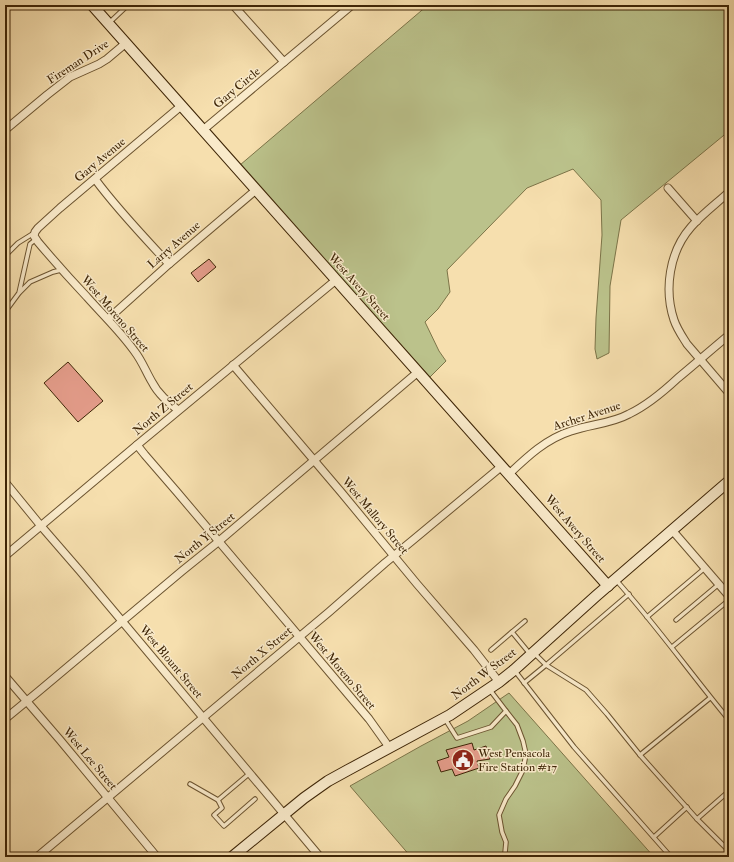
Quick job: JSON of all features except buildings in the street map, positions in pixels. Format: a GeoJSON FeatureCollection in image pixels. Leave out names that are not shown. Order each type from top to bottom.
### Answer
{"type":"FeatureCollection","features":[{"type":"Feature","properties":{"kind":"street","name":"West Avery Street"},"geometry":{"type":"LineString","coordinates":[[92,5],[505,470],[612,583]]}},
{"type":"Feature","properties":{"kind":"street"},"geometry":{"type":"LineString","coordinates":[[233,5],[284,62]]}},
{"type":"Feature","properties":{"kind":"street","name":"Gary Circle"},"geometry":{"type":"LineString","coordinates":[[203,130],[352,5]]}},
{"type":"Feature","properties":{"kind":"street","name":"Fireman Drive"},"geometry":{"type":"LineString","coordinates":[[5,130],[70,78],[107,59],[126,43]]}},
{"type":"Feature","properties":{"kind":"street","name":"Gary Avenue"},"geometry":{"type":"LineString","coordinates":[[35,236],[44,223],[181,106]]}},
{"type":"Feature","properties":{"kind":"street"},"geometry":{"type":"LineString","coordinates":[[95,179],[142,235],[169,264]]}},
{"type":"Feature","properties":{"kind":"street"},"geometry":{"type":"LineString","coordinates":[[668,188],[697,221]]}},
{"type":"Feature","properties":{"kind":"street","name":"Larry Avenue"},"geometry":{"type":"LineString","coordinates":[[108,319],[169,264],[256,190]]}},
{"type":"Feature","properties":{"kind":"street"},"geometry":{"type":"LineString","coordinates":[[729,192],[688,230],[680,243],[671,270],[669,291],[671,310],[677,328],[687,344],[729,393]]}},
{"type":"Feature","properties":{"kind":"street","name":"West Moreno Street"},"geometry":{"type":"LineString","coordinates":[[35,236],[136,353],[159,393],[178,410]]}},
{"type":"Feature","properties":{"kind":"street","name":"North Z Street"},"geometry":{"type":"LineString","coordinates":[[5,556],[137,444],[336,280]]}},
{"type":"Feature","properties":{"kind":"street","name":"Archer Avenue"},"geometry":{"type":"LineString","coordinates":[[505,470],[548,440],[572,430],[614,420],[641,408],[658,396],[729,335]]}},
{"type":"Feature","properties":{"kind":"street","name":"West Mallory Street"},"geometry":{"type":"LineString","coordinates":[[233,365],[474,650],[498,682]]}},
{"type":"Feature","properties":{"kind":"street","name":"North Y Street"},"geometry":{"type":"LineString","coordinates":[[5,719],[218,542],[418,372]]}},
{"type":"Feature","properties":{"kind":"street","name":"West Moreno Street"},"geometry":{"type":"LineString","coordinates":[[137,444],[218,542],[369,719],[389,747]]}},
{"type":"Feature","properties":{"kind":"street","name":"North X Street"},"geometry":{"type":"LineString","coordinates":[[37,857],[394,556],[505,470]]}},
{"type":"Feature","properties":{"kind":"street","name":"North W Street"},"geometry":{"type":"LineString","coordinates":[[232,857],[304,798],[328,781],[444,718],[490,689],[514,670],[729,481]]}},
{"type":"Feature","properties":{"kind":"street","name":"West Blount Street"},"geometry":{"type":"LineString","coordinates":[[5,482],[40,526],[80,571],[320,857]]}},
{"type":"Feature","properties":{"kind":"street"},"geometry":{"type":"LineString","coordinates":[[672,530],[729,596]]}},
{"type":"Feature","properties":{"kind":"street","name":"West Lee Street"},"geometry":{"type":"LineString","coordinates":[[5,676],[158,857]]}},
{"type":"Feature","properties":{"kind":"lane"},"geometry":{"type":"LineString","coordinates":[[108,24],[128,5]]}},
{"type":"Feature","properties":{"kind":"lane"},"geometry":{"type":"LineString","coordinates":[[5,256],[18,243],[35,236]]}},
{"type":"Feature","properties":{"kind":"lane"},"geometry":{"type":"LineString","coordinates":[[19,293],[30,244],[35,236]]}},
{"type":"Feature","properties":{"kind":"lane"},"geometry":{"type":"LineString","coordinates":[[5,312],[19,293],[30,282],[62,269]]}},
{"type":"Feature","properties":{"kind":"lane"},"geometry":{"type":"LineString","coordinates":[[647,617],[705,568]]}},
{"type":"Feature","properties":{"kind":"lane"},"geometry":{"type":"LineString","coordinates":[[612,583],[629,594],[672,647],[710,698],[729,720]]}},
{"type":"Feature","properties":{"kind":"lane"},"geometry":{"type":"LineString","coordinates":[[676,620],[719,584]]}},
{"type":"Feature","properties":{"kind":"lane"},"geometry":{"type":"LineString","coordinates":[[524,683],[629,594]]}},
{"type":"Feature","properties":{"kind":"lane"},"geometry":{"type":"LineString","coordinates":[[672,647],[729,600]]}},
{"type":"Feature","properties":{"kind":"lane"},"geometry":{"type":"LineString","coordinates":[[491,650],[525,621]]}},
{"type":"Feature","properties":{"kind":"lane"},"geometry":{"type":"LineString","coordinates":[[512,632],[532,654],[546,665],[586,690],[697,819],[729,851]]}},
{"type":"Feature","properties":{"kind":"lane"},"geometry":{"type":"LineString","coordinates":[[514,670],[574,746],[671,857]]}},
{"type":"Feature","properties":{"kind":"lane"},"geometry":{"type":"LineString","coordinates":[[490,689],[517,724],[526,754],[523,770],[499,815],[502,832],[506,842],[505,852]]}},
{"type":"Feature","properties":{"kind":"lane"},"geometry":{"type":"LineString","coordinates":[[640,754],[710,698]]}},
{"type":"Feature","properties":{"kind":"lane"},"geometry":{"type":"LineString","coordinates":[[444,718],[457,738],[491,727],[506,711]]}},
{"type":"Feature","properties":{"kind":"lane"},"geometry":{"type":"LineString","coordinates":[[218,800],[250,773]]}},
{"type":"Feature","properties":{"kind":"lane"},"geometry":{"type":"LineString","coordinates":[[190,784],[218,800],[222,808],[214,815],[224,826],[254,799]]}},
{"type":"Feature","properties":{"kind":"lane"},"geometry":{"type":"LineString","coordinates":[[697,819],[729,791]]}},
{"type":"Feature","properties":{"kind":"lane"},"geometry":{"type":"LineString","coordinates":[[654,837],[687,807]]}},
{"type":"Feature","properties":{"kind":"green space"},"geometry":{"type":"Polygon","coordinates":[[[428,5],[729,5],[729,131],[621,220],[610,286],[609,353],[597,359],[595,349],[602,235],[601,200],[573,169],[527,188],[447,270],[450,292],[438,309],[425,322],[439,351],[446,361],[430,377],[240,165],[428,5]]]}},
{"type":"Feature","properties":{"kind":"green space"},"geometry":{"type":"Polygon","coordinates":[[[509,693],[654,857],[411,857],[350,786],[468,721],[509,693]]]}},
{"type":"Feature","properties":{"kind":"place","name":"West Pensacola Fire Station #17"},"geometry":{"type":"Point","coordinates":[463,760]}}]}
